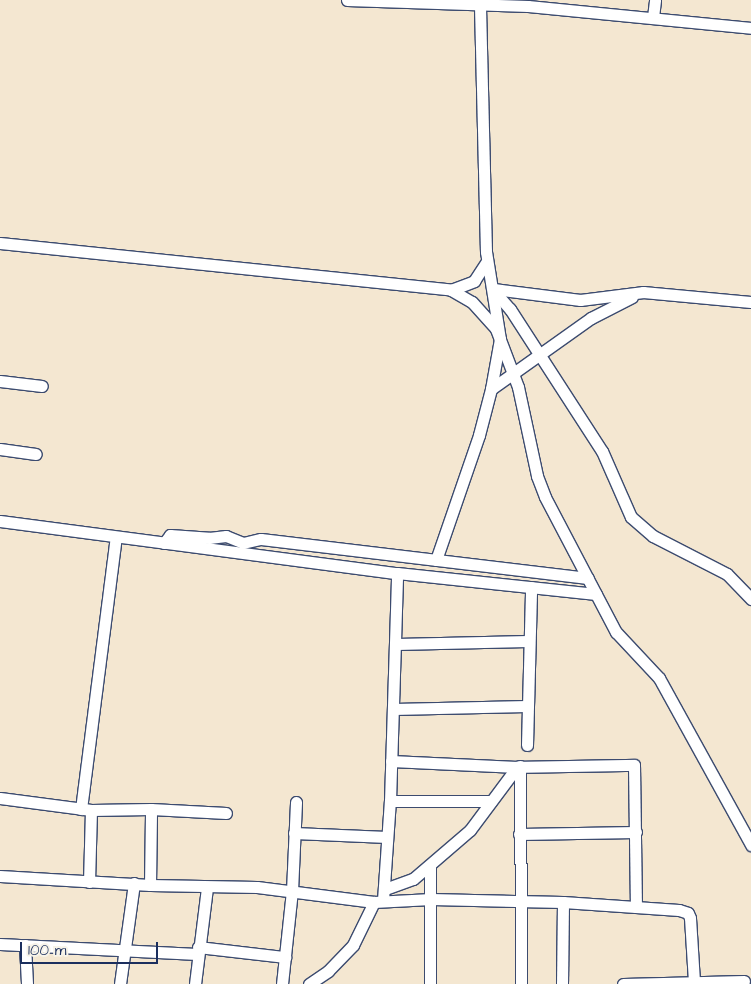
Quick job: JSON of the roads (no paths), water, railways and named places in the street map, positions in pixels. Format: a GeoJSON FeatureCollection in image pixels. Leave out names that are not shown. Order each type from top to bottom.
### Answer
{"type":"FeatureCollection","features":[{"type":"Feature","properties":{"kind":"street"},"geometry":{"type":"LineString","coordinates":[[347,0],[480,4],[528,3],[751,28]]}},
{"type":"Feature","properties":{"kind":"street"},"geometry":{"type":"LineString","coordinates":[[653,17],[655,0]]}},
{"type":"Feature","properties":{"kind":"street"},"geometry":{"type":"LineString","coordinates":[[436,560],[491,389],[500,338],[494,291],[487,261],[480,4]]}},
{"type":"Feature","properties":{"kind":"street"},"geometry":{"type":"LineString","coordinates":[[0,243],[452,290],[482,310],[500,338],[514,372],[540,486],[621,640],[659,678],[751,844]]}},
{"type":"Feature","properties":{"kind":"street"},"geometry":{"type":"LineString","coordinates":[[452,290],[474,281],[487,261]]}},
{"type":"Feature","properties":{"kind":"street"},"geometry":{"type":"LineString","coordinates":[[494,291],[580,300],[643,292],[751,302]]}},
{"type":"Feature","properties":{"kind":"street"},"geometry":{"type":"LineString","coordinates":[[494,291],[510,309],[602,452],[631,517],[653,536],[727,574],[751,599]]}},
{"type":"Feature","properties":{"kind":"street"},"geometry":{"type":"LineString","coordinates":[[491,389],[596,314],[643,292]]}},
{"type":"Feature","properties":{"kind":"street"},"geometry":{"type":"LineString","coordinates":[[0,381],[42,386]]}},
{"type":"Feature","properties":{"kind":"street"},"geometry":{"type":"LineString","coordinates":[[0,449],[36,454]]}},
{"type":"Feature","properties":{"kind":"street"},"geometry":{"type":"LineString","coordinates":[[0,521],[164,544],[397,573],[596,594]]}},
{"type":"Feature","properties":{"kind":"street"},"geometry":{"type":"LineString","coordinates":[[164,544],[170,535],[209,538],[226,536],[243,543],[261,539],[588,578]]}},
{"type":"Feature","properties":{"kind":"street"},"geometry":{"type":"LineString","coordinates":[[89,882],[86,810],[116,537]]}},
{"type":"Feature","properties":{"kind":"street"},"geometry":{"type":"LineString","coordinates":[[309,984],[328,971],[353,945],[381,897],[390,801],[397,573]]}},
{"type":"Feature","properties":{"kind":"street"},"geometry":{"type":"LineString","coordinates":[[527,745],[528,641],[531,587]]}},
{"type":"Feature","properties":{"kind":"street"},"geometry":{"type":"LineString","coordinates":[[396,644],[528,641]]}},
{"type":"Feature","properties":{"kind":"street"},"geometry":{"type":"LineString","coordinates":[[393,709],[527,706]]}},
{"type":"Feature","properties":{"kind":"street"},"geometry":{"type":"LineString","coordinates":[[391,761],[519,766],[634,765],[636,907]]}},
{"type":"Feature","properties":{"kind":"street"},"geometry":{"type":"LineString","coordinates":[[381,897],[413,879],[470,830],[519,766]]}},
{"type":"Feature","properties":{"kind":"street"},"geometry":{"type":"LineString","coordinates":[[519,766],[521,984]]}},
{"type":"Feature","properties":{"kind":"street"},"geometry":{"type":"LineString","coordinates":[[0,798],[86,810],[151,809],[226,813]]}},
{"type":"Feature","properties":{"kind":"street"},"geometry":{"type":"LineString","coordinates":[[390,801],[491,801]]}},
{"type":"Feature","properties":{"kind":"street"},"geometry":{"type":"LineString","coordinates":[[282,984],[292,892],[296,802]]}},
{"type":"Feature","properties":{"kind":"street"},"geometry":{"type":"LineString","coordinates":[[150,885],[151,809]]}},
{"type":"Feature","properties":{"kind":"street"},"geometry":{"type":"LineString","coordinates":[[519,834],[636,832]]}},
{"type":"Feature","properties":{"kind":"street"},"geometry":{"type":"LineString","coordinates":[[294,833],[387,837]]}},
{"type":"Feature","properties":{"kind":"street"},"geometry":{"type":"LineString","coordinates":[[430,866],[430,984]]}},
{"type":"Feature","properties":{"kind":"street"},"geometry":{"type":"LineString","coordinates":[[0,876],[150,885],[257,887],[292,892],[381,897],[563,902],[688,913],[694,982]]}},
{"type":"Feature","properties":{"kind":"street"},"geometry":{"type":"LineString","coordinates":[[120,984],[122,949],[134,883]]}},
{"type":"Feature","properties":{"kind":"street"},"geometry":{"type":"LineString","coordinates":[[195,984],[197,951],[207,887]]}},
{"type":"Feature","properties":{"kind":"street"},"geometry":{"type":"LineString","coordinates":[[562,984],[563,902]]}},
{"type":"Feature","properties":{"kind":"street"},"geometry":{"type":"LineString","coordinates":[[0,944],[197,951],[285,957]]}},
{"type":"Feature","properties":{"kind":"street"},"geometry":{"type":"LineString","coordinates":[[25,945],[27,984]]}},
{"type":"Feature","properties":{"kind":"street"},"geometry":{"type":"LineString","coordinates":[[623,984],[746,980]]}}]}
